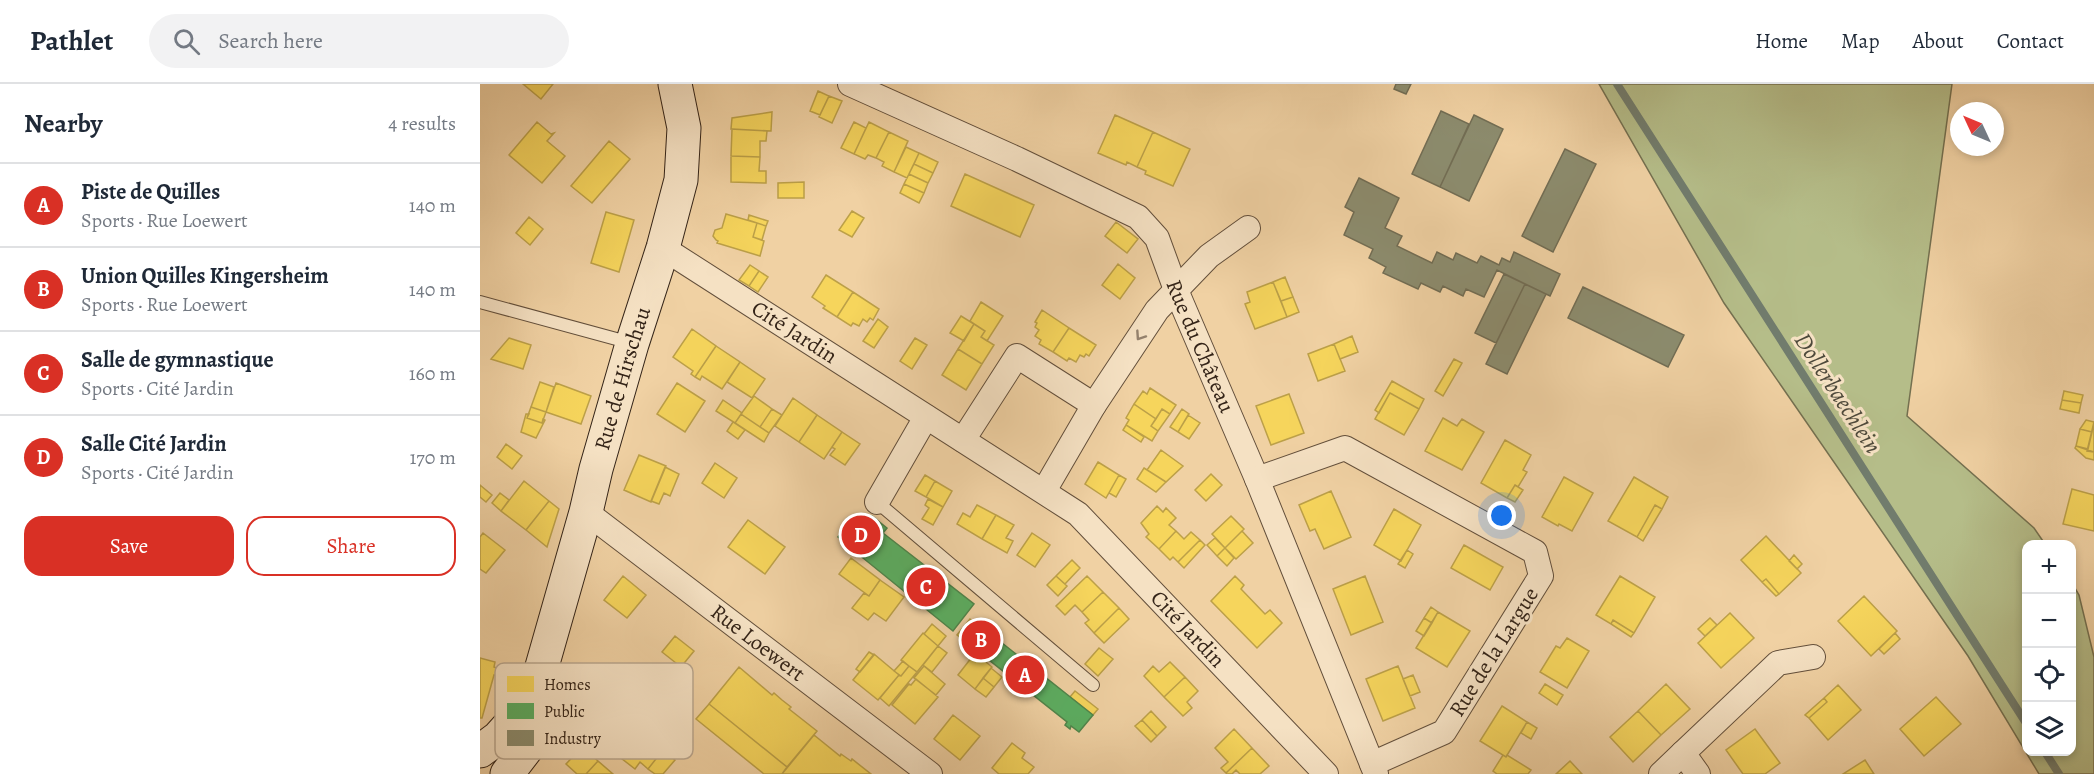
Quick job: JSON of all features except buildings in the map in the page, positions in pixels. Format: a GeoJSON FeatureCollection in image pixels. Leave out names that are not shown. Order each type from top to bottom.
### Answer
{"type":"FeatureCollection","features":[{"type":"Feature","properties":{"kind":"main road","name":"Rue de Hirschau"},"geometry":{"type":"LineString","coordinates":[[543,663],[596,469],[632,344],[663,248],[681,180],[684,128],[675,84]]}},
{"type":"Feature","properties":{"kind":"main road","name":"Rue de Hirschau"},"geometry":{"type":"LineString","coordinates":[[480,751],[495,740]]}},
{"type":"Feature","properties":{"kind":"main road"},"geometry":{"type":"LineString","coordinates":[[507,774],[519,759]]}},
{"type":"Feature","properties":{"kind":"main road","name":"Rue de Hirschau"},"geometry":{"type":"LineString","coordinates":[[536,759],[536,774]]}},
{"type":"Feature","properties":{"kind":"street","name":"Rue du Château"},"geometry":{"type":"LineString","coordinates":[[850,84],[1006,154],[1138,217],[1157,238],[1176,290],[1257,479],[1374,769]]}},
{"type":"Feature","properties":{"kind":"street"},"geometry":{"type":"LineString","coordinates":[[1044,491],[1094,405],[1157,310],[1209,256],[1248,228]]}},
{"type":"Feature","properties":{"kind":"street","name":"Cité Jardin"},"geometry":{"type":"LineString","coordinates":[[663,248],[1078,514],[1326,774]]}},
{"type":"Feature","properties":{"kind":"street"},"geometry":{"type":"LineString","coordinates":[[963,440],[1017,356],[1094,405]]}},
{"type":"Feature","properties":{"kind":"street"},"geometry":{"type":"LineString","coordinates":[[877,502],[926,417]]}},
{"type":"Feature","properties":{"kind":"street","name":"Rue de la Largue"},"geometry":{"type":"LineString","coordinates":[[1257,479],[1345,448],[1535,552],[1541,576],[1444,732],[1374,769]]}},
{"type":"Feature","properties":{"kind":"street","name":"Rue Loewert"},"geometry":{"type":"LineString","coordinates":[[586,512],[930,774]]}},
{"type":"Feature","properties":{"kind":"street"},"geometry":{"type":"LineString","coordinates":[[1660,774],[1778,663],[1812,657]]}},
{"type":"Feature","properties":{"kind":"street"},"geometry":{"type":"LineString","coordinates":[[1683,753],[1698,774]]}},
{"type":"Feature","properties":{"kind":"lane"},"geometry":{"type":"LineString","coordinates":[[480,302],[632,344]]}},
{"type":"Feature","properties":{"kind":"lane"},"geometry":{"type":"LineString","coordinates":[[877,502],[1093,685]]}},
{"type":"Feature","properties":{"kind":"green space"},"geometry":{"type":"Polygon","coordinates":[[[1599,84],[1952,84],[1907,416],[2034,528],[2042,540],[2022,540],[2022,746],[1968,656],[1724,303],[1599,84]]]}},
{"type":"Feature","properties":{"kind":"green space"},"geometry":{"type":"Polygon","coordinates":[[[2076,590],[2094,657],[2094,774],[2039,774],[2028,756],[2076,756],[2076,590]]]}},
{"type":"Feature","properties":{"kind":"waterway","name":"Dollerbaechlein"},"geometry":{"type":"LineString","coordinates":[[1617,84],[2022,717]]}},
{"type":"Feature","properties":{"kind":"waterway","name":"Dollerbaechlein"},"geometry":{"type":"LineString","coordinates":[[2048,756],[2059,774]]}},
{"type":"Feature","properties":{"kind":"place","name":"Salle Cité Jardin"},"geometry":{"type":"Point","coordinates":[861,535]}},
{"type":"Feature","properties":{"kind":"place","name":"Salle de gymnastique"},"geometry":{"type":"Point","coordinates":[926,587]}},
{"type":"Feature","properties":{"kind":"place","name":"Union Quilles Kingersheim"},"geometry":{"type":"Point","coordinates":[981,640]}},
{"type":"Feature","properties":{"kind":"place","name":"Piste de Quilles"},"geometry":{"type":"Point","coordinates":[1025,675]}}]}
